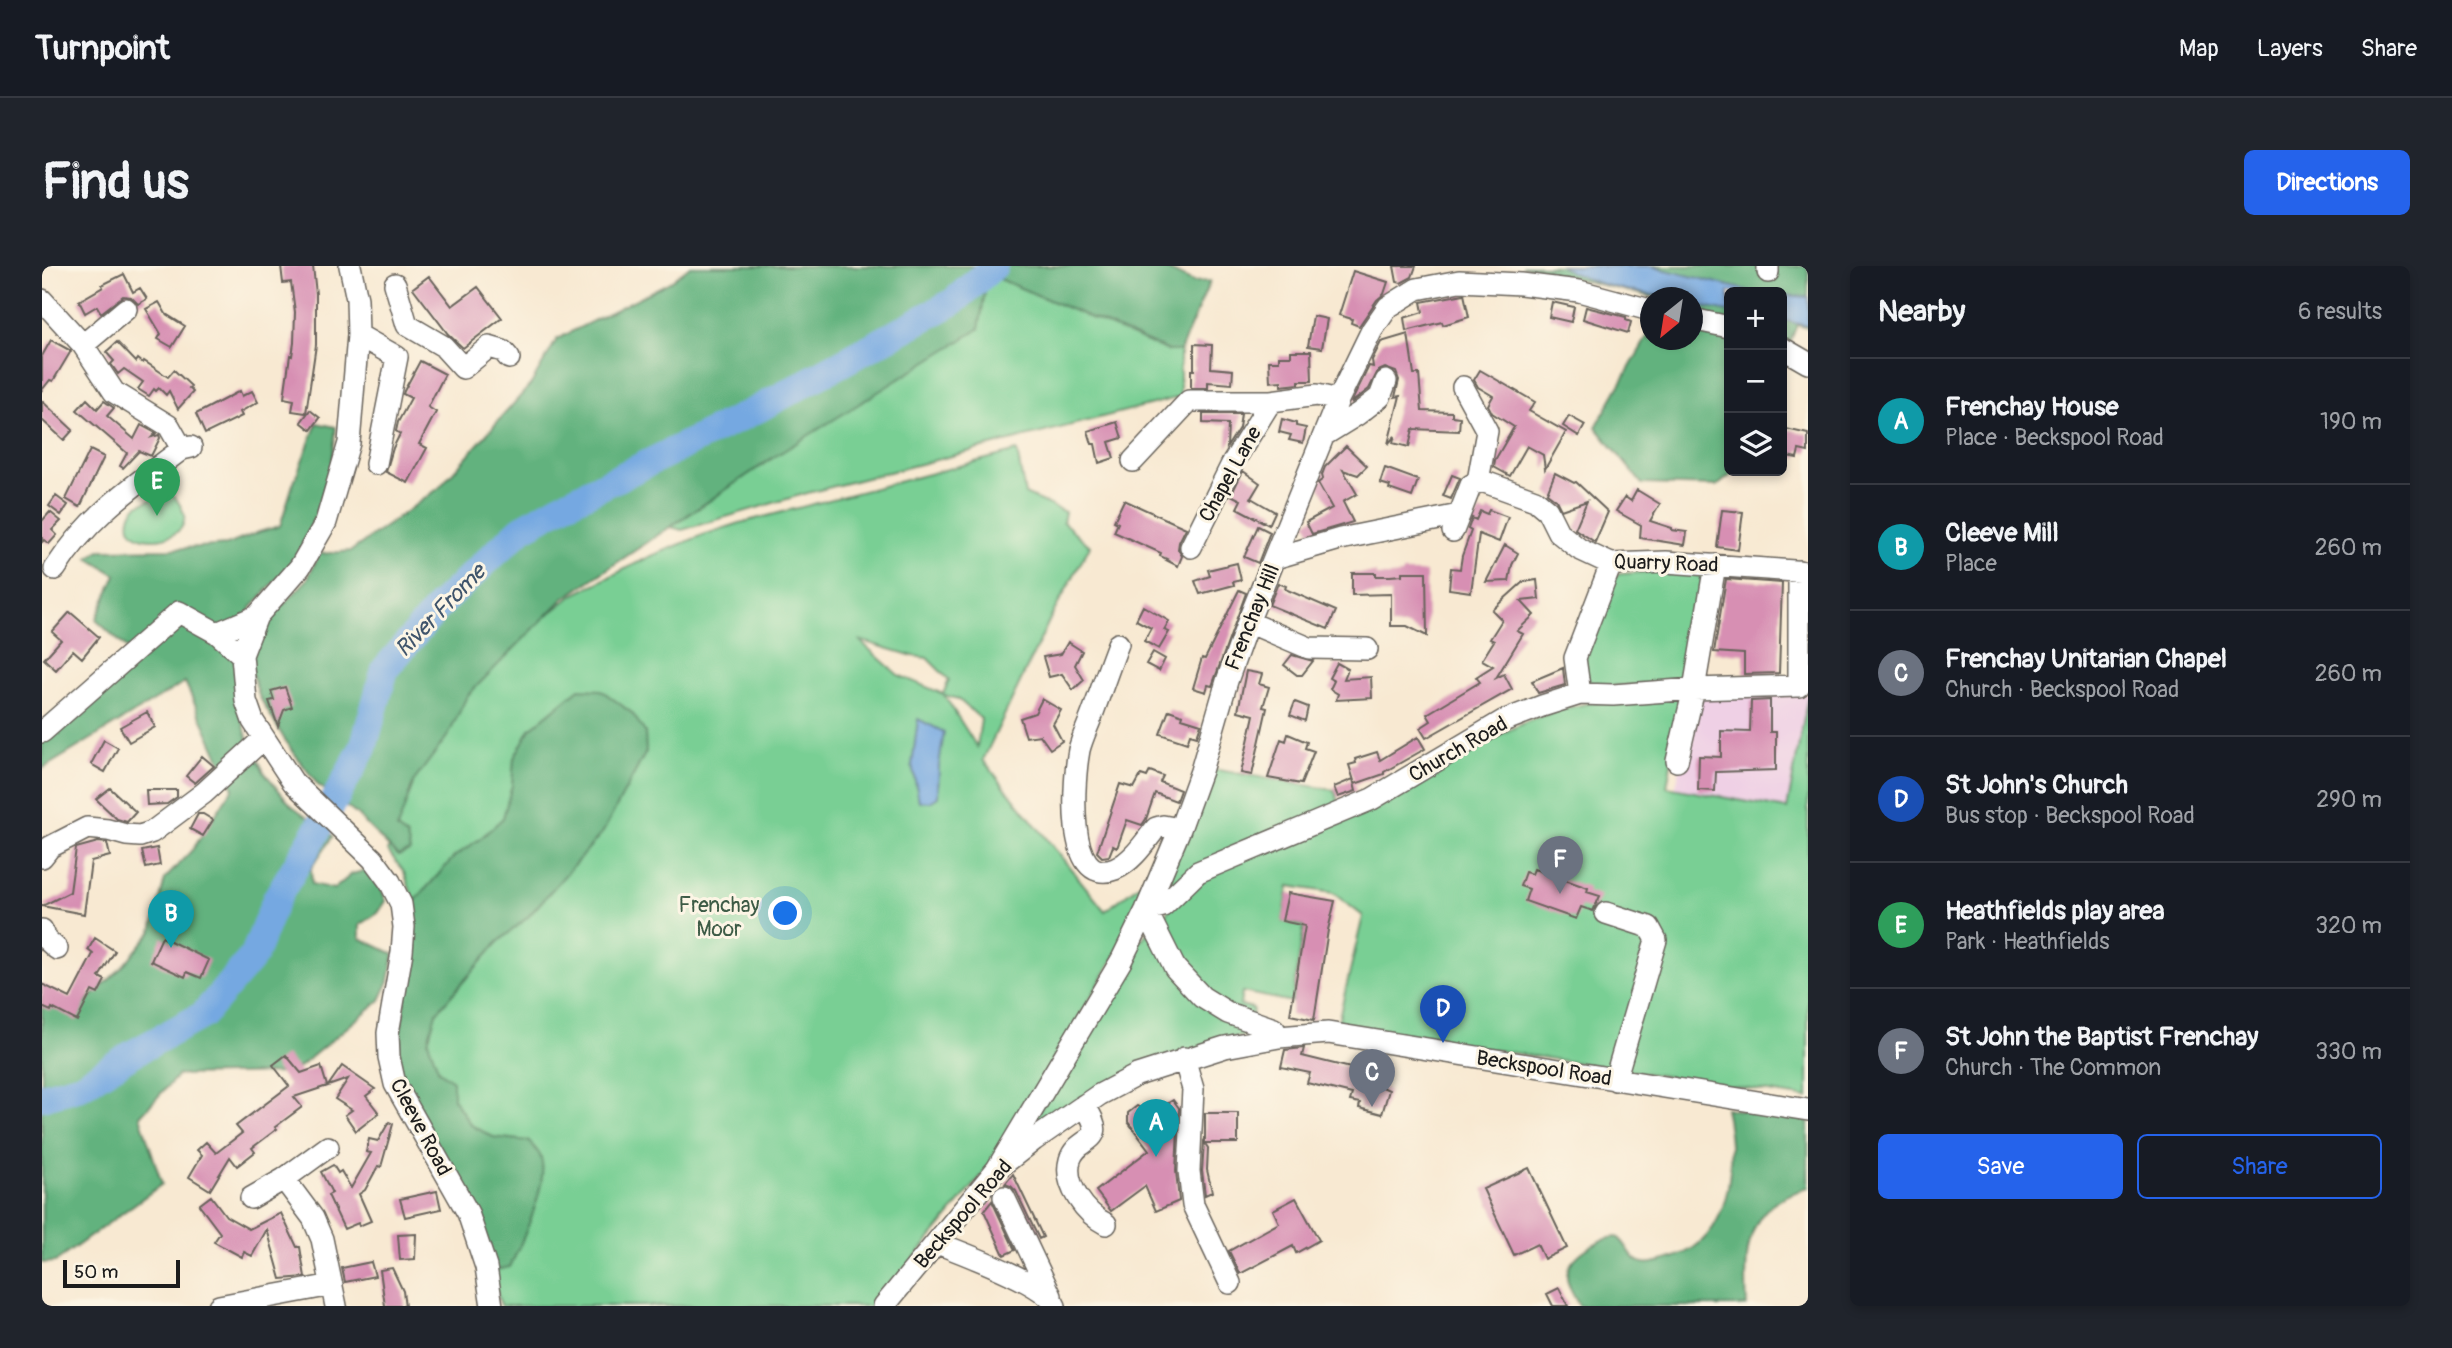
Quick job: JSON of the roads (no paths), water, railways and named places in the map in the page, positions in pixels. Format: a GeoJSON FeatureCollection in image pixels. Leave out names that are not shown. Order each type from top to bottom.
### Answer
{"type":"FeatureCollection","features":[{"type":"Feature","properties":{"kind":"street"},"geometry":{"type":"LineString","coordinates":[[42,732],[179,612],[217,633],[242,655],[257,615],[300,567],[326,522],[349,443],[358,335],[357,299],[350,266]]}},
{"type":"Feature","properties":{"kind":"street","name":"Frenchay Hill"},"geometry":{"type":"LineString","coordinates":[[997,1169],[1121,961],[1146,910],[1201,771],[1227,681],[1248,622],[1338,400],[1372,330],[1388,307],[1418,289],[1459,281],[1521,284],[1579,291],[1640,307]]}},
{"type":"Feature","properties":{"kind":"street"},"geometry":{"type":"LineString","coordinates":[[376,464],[397,357],[407,325],[396,285]]}},
{"type":"Feature","properties":{"kind":"street"},"geometry":{"type":"LineString","coordinates":[[44,308],[83,345],[114,392],[169,426],[186,448],[110,503],[68,549],[55,569]]}},
{"type":"Feature","properties":{"kind":"street"},"geometry":{"type":"LineString","coordinates":[[83,345],[126,309]]}},
{"type":"Feature","properties":{"kind":"street"},"geometry":{"type":"LineString","coordinates":[[1703,321],[1724,326]]}},
{"type":"Feature","properties":{"kind":"street"},"geometry":{"type":"LineString","coordinates":[[407,325],[443,346],[463,368],[489,347],[503,351],[509,358]]}},
{"type":"Feature","properties":{"kind":"street"},"geometry":{"type":"LineString","coordinates":[[358,335],[397,357]]}},
{"type":"Feature","properties":{"kind":"street"},"geometry":{"type":"LineString","coordinates":[[1785,350],[1808,363]]}},
{"type":"Feature","properties":{"kind":"street"},"geometry":{"type":"LineString","coordinates":[[1324,435],[1380,397],[1386,381]]}},
{"type":"Feature","properties":{"kind":"street"},"geometry":{"type":"LineString","coordinates":[[1275,558],[1340,539],[1456,523],[1471,485],[1478,481],[1488,431],[1463,387]]}},
{"type":"Feature","properties":{"kind":"street","name":"Chapel Lane"},"geometry":{"type":"LineString","coordinates":[[1133,461],[1189,401],[1271,401],[1317,395],[1338,400]]}},
{"type":"Feature","properties":{"kind":"street","name":"Chapel Lane"},"geometry":{"type":"LineString","coordinates":[[1191,547],[1232,464],[1271,401]]}},
{"type":"Feature","properties":{"kind":"street","name":"Quarry Road"},"geometry":{"type":"LineString","coordinates":[[1478,481],[1502,486],[1535,500],[1547,510],[1558,532],[1579,549],[1611,564],[1666,562],[1803,572]]}},
{"type":"Feature","properties":{"kind":"street"},"geometry":{"type":"LineString","coordinates":[[1580,694],[1575,658],[1611,564]]}},
{"type":"Feature","properties":{"kind":"street"},"geometry":{"type":"LineString","coordinates":[[1677,761],[1694,689],[1715,565]]}},
{"type":"Feature","properties":{"kind":"street","name":"Church Road"},"geometry":{"type":"LineString","coordinates":[[1146,910],[1163,906],[1198,872],[1371,799],[1503,721],[1580,694],[1614,695],[1694,689],[1800,686],[1803,572]]}},
{"type":"Feature","properties":{"kind":"street"},"geometry":{"type":"LineString","coordinates":[[217,633],[257,615]]}},
{"type":"Feature","properties":{"kind":"street"},"geometry":{"type":"LineString","coordinates":[[1248,622],[1310,648],[1367,649]]}},
{"type":"Feature","properties":{"kind":"street"},"geometry":{"type":"LineString","coordinates":[[1118,644],[1080,748],[1075,814],[1084,860],[1092,869],[1104,872],[1116,869],[1129,860],[1156,828],[1163,826],[1180,829]]}},
{"type":"Feature","properties":{"kind":"street","name":"Cleeve Road"},"geometry":{"type":"LineString","coordinates":[[242,655],[246,701],[253,721],[292,782],[349,833],[373,859],[390,882],[401,904],[404,928],[402,952],[388,1033],[389,1057],[395,1084],[468,1213],[486,1267],[492,1306]]}},
{"type":"Feature","properties":{"kind":"street"},"geometry":{"type":"LineString","coordinates":[[42,857],[50,847],[88,828],[140,836],[152,832],[204,793],[264,738]]}},
{"type":"Feature","properties":{"kind":"street"},"geometry":{"type":"LineString","coordinates":[[1146,910],[1175,968],[1202,997],[1228,1013],[1274,1029],[1279,1037]]}},
{"type":"Feature","properties":{"kind":"street"},"geometry":{"type":"LineString","coordinates":[[1606,913],[1650,927],[1656,940],[1615,1080]]}},
{"type":"Feature","properties":{"kind":"street"},"geometry":{"type":"LineString","coordinates":[[42,930],[47,940],[57,949]]}},
{"type":"Feature","properties":{"kind":"street","name":"Beckspool Road"},"geometry":{"type":"LineString","coordinates":[[884,1306],[997,1169],[1034,1140],[1084,1105],[1137,1075],[1225,1046],[1279,1037],[1328,1033],[1808,1110]]}},
{"type":"Feature","properties":{"kind":"street"},"geometry":{"type":"LineString","coordinates":[[1184,1058],[1193,1089],[1189,1171],[1193,1206],[1230,1283]]}},
{"type":"Feature","properties":{"kind":"street"},"geometry":{"type":"LineString","coordinates":[[1084,1105],[1094,1119],[1094,1129],[1090,1139],[1074,1152],[1069,1170],[1079,1199],[1092,1217],[1106,1224]]}},
{"type":"Feature","properties":{"kind":"street"},"geometry":{"type":"LineString","coordinates":[[251,1198],[284,1179],[328,1147]]}},
{"type":"Feature","properties":{"kind":"street"},"geometry":{"type":"LineString","coordinates":[[219,1306],[334,1296],[323,1239],[313,1218],[284,1179]]}},
{"type":"Feature","properties":{"kind":"street"},"geometry":{"type":"LineString","coordinates":[[1004,1197],[1054,1303]]}},
{"type":"Feature","properties":{"kind":"street"},"geometry":{"type":"LineString","coordinates":[[937,1243],[1033,1285],[1054,1303]]}},
{"type":"Feature","properties":{"kind":"water"},"geometry":{"type":"Polygon","coordinates":[[[1560,266],[1650,266],[1734,287],[1724,287],[1724,311],[1703,307],[1703,287],[1640,287],[1640,293],[1606,285],[1560,266]]]}},
{"type":"Feature","properties":{"kind":"water"},"geometry":{"type":"Polygon","coordinates":[[[1787,295],[1808,297],[1808,326],[1787,321],[1787,295]]]}},
{"type":"Feature","properties":{"kind":"water"},"geometry":{"type":"Polygon","coordinates":[[[918,719],[944,732],[938,797],[930,802],[919,801],[912,765],[918,719]]]}},
{"type":"Feature","properties":{"kind":"waterway","name":"River Frome"},"geometry":{"type":"LineString","coordinates":[[42,1097],[81,1086],[130,1055],[203,1015],[254,955],[276,899],[363,748],[385,669],[440,605],[521,529],[561,506],[758,409],[953,302],[994,266]]}},
{"type":"Feature","properties":{"kind":"place","name":"Heathfields play area"},"geometry":{"type":"Point","coordinates":[157,516]}},
{"type":"Feature","properties":{"kind":"place","name":"St John the Baptist Frenchay"},"geometry":{"type":"Point","coordinates":[1560,894]}},
{"type":"Feature","properties":{"kind":"place","name":"Cleeve Mill"},"geometry":{"type":"Point","coordinates":[171,948]}},
{"type":"Feature","properties":{"kind":"place","name":"St John's Church"},"geometry":{"type":"Point","coordinates":[1443,1043]}},
{"type":"Feature","properties":{"kind":"place","name":"Frenchay Unitarian Chapel"},"geometry":{"type":"Point","coordinates":[1372,1107]}},
{"type":"Feature","properties":{"kind":"place","name":"Frenchay House"},"geometry":{"type":"Point","coordinates":[1156,1157]}},
{"type":"Feature","properties":{"kind":"park label","name":"Frenchay Moor"},"geometry":{"type":"Point","coordinates":[719,917]}}]}
